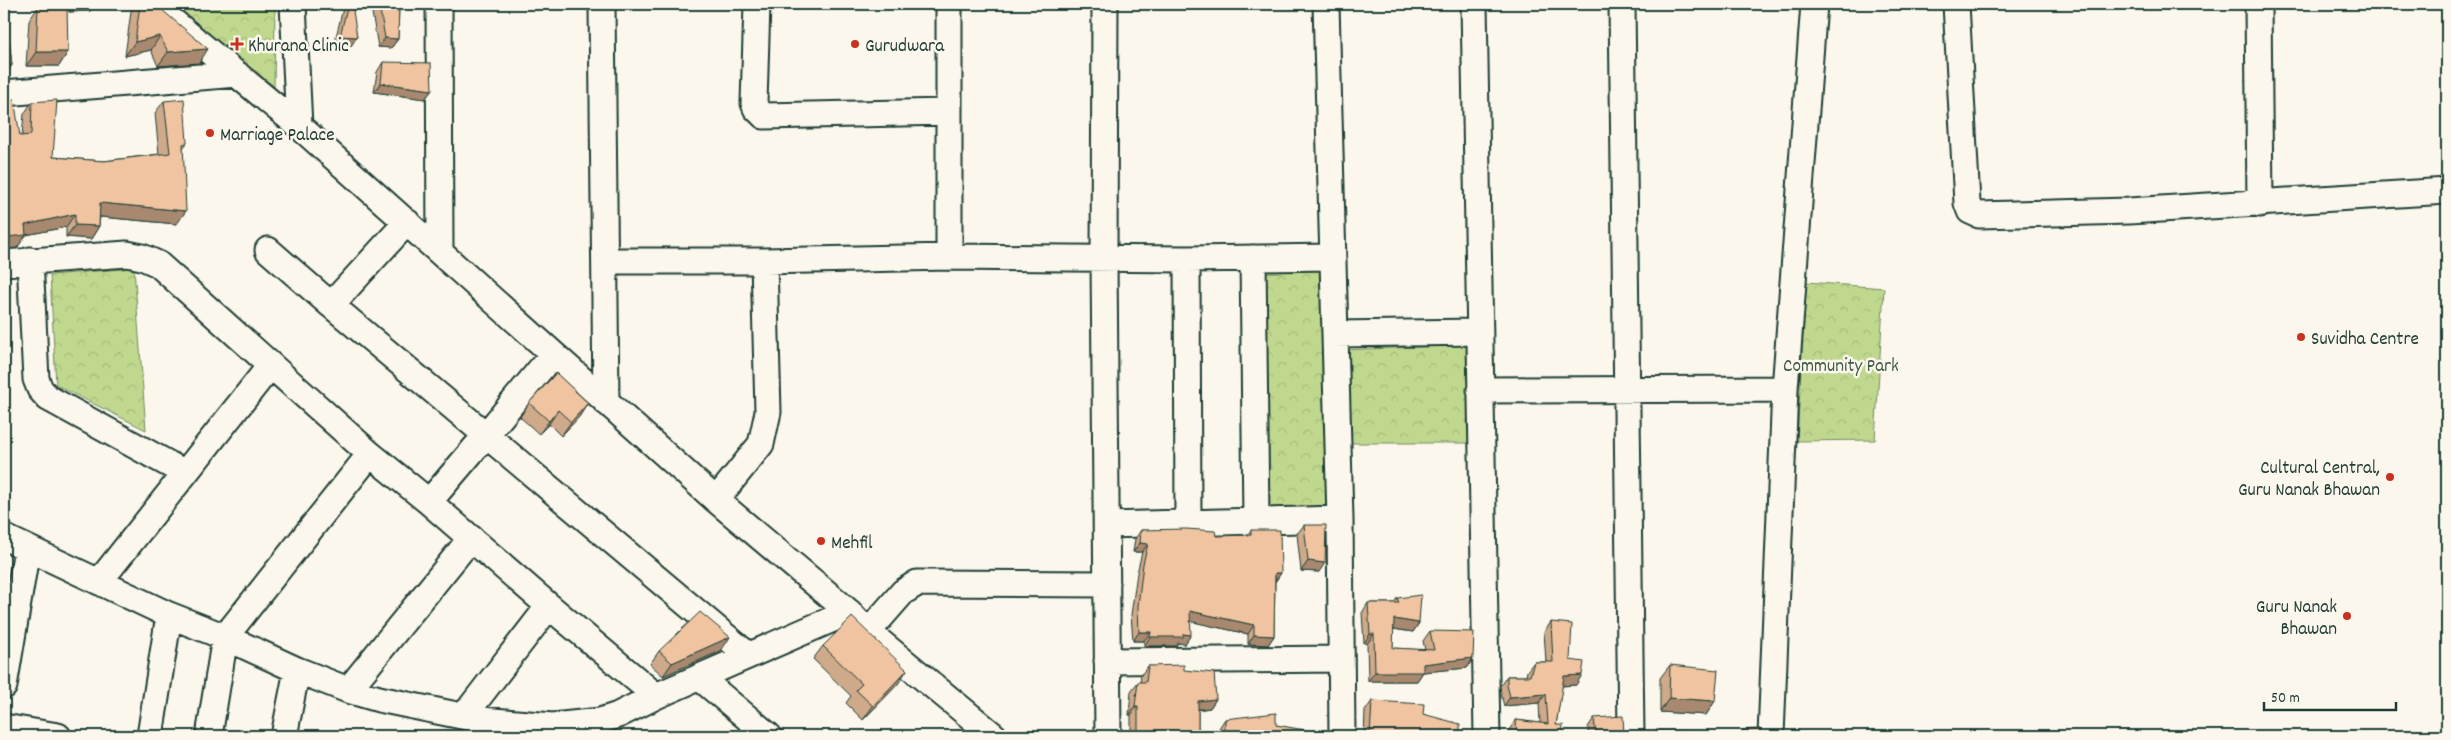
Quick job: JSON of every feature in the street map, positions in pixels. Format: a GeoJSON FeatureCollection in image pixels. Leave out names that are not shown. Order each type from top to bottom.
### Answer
{"type":"FeatureCollection","features":[{"type":"Feature","properties":{"kind":"street"},"geometry":{"type":"LineString","coordinates":[[152,4],[299,126],[716,500],[849,612],[868,632],[993,736]]}},
{"type":"Feature","properties":{"kind":"street"},"geometry":{"type":"LineString","coordinates":[[293,4],[299,126]]}},
{"type":"Feature","properties":{"kind":"street"},"geometry":{"type":"LineString","coordinates":[[440,4],[440,251]]}},
{"type":"Feature","properties":{"kind":"street"},"geometry":{"type":"LineString","coordinates":[[602,4],[606,402]]}},
{"type":"Feature","properties":{"kind":"street"},"geometry":{"type":"LineString","coordinates":[[757,4],[754,102],[756,108],[764,116],[948,112]]}},
{"type":"Feature","properties":{"kind":"street"},"geometry":{"type":"LineString","coordinates":[[949,4],[949,257]]}},
{"type":"Feature","properties":{"kind":"street"},"geometry":{"type":"LineString","coordinates":[[1105,4],[1104,259],[1108,736]]}},
{"type":"Feature","properties":{"kind":"street"},"geometry":{"type":"LineString","coordinates":[[1326,4],[1340,519],[1342,736]]}},
{"type":"Feature","properties":{"kind":"street"},"geometry":{"type":"LineString","coordinates":[[1474,4],[1487,736]]}},
{"type":"Feature","properties":{"kind":"street"},"geometry":{"type":"LineString","coordinates":[[1622,4],[1631,736]]}},
{"type":"Feature","properties":{"kind":"street"},"geometry":{"type":"LineString","coordinates":[[1771,736],[1785,388],[1814,4]]}},
{"type":"Feature","properties":{"kind":"street"},"geometry":{"type":"LineString","coordinates":[[1956,4],[1967,203],[1970,211],[1979,215],[2260,204],[2447,191]]}},
{"type":"Feature","properties":{"kind":"street"},"geometry":{"type":"LineString","coordinates":[[2258,4],[2260,204]]}},
{"type":"Feature","properties":{"kind":"street"},"geometry":{"type":"LineString","coordinates":[[4,93],[237,74]]}},
{"type":"Feature","properties":{"kind":"street"},"geometry":{"type":"LineString","coordinates":[[331,304],[407,222]]}},
{"type":"Feature","properties":{"kind":"street"},"geometry":{"type":"LineString","coordinates":[[268,250],[748,655]]}},
{"type":"Feature","properties":{"kind":"street"},"geometry":{"type":"LineString","coordinates":[[4,263],[127,254],[142,257],[158,264],[370,454],[656,696]]}},
{"type":"Feature","properties":{"kind":"street"},"geometry":{"type":"LineString","coordinates":[[605,261],[764,261],[949,257],[1104,259],[1333,257]]}},
{"type":"Feature","properties":{"kind":"street"},"geometry":{"type":"LineString","coordinates":[[1254,258],[1256,520]]}},
{"type":"Feature","properties":{"kind":"street"},"geometry":{"type":"LineString","coordinates":[[1187,259],[1188,522]]}},
{"type":"Feature","properties":{"kind":"street"},"geometry":{"type":"LineString","coordinates":[[30,260],[36,379],[40,389],[48,398],[185,473]]}},
{"type":"Feature","properties":{"kind":"street"},"geometry":{"type":"LineString","coordinates":[[716,500],[760,444],[765,431],[768,412],[764,261]]}},
{"type":"Feature","properties":{"kind":"street"},"geometry":{"type":"LineString","coordinates":[[1335,334],[1479,332]]}},
{"type":"Feature","properties":{"kind":"street"},"geometry":{"type":"LineString","coordinates":[[429,502],[553,354]]}},
{"type":"Feature","properties":{"kind":"street"},"geometry":{"type":"LineString","coordinates":[[99,582],[270,366]]}},
{"type":"Feature","properties":{"kind":"street"},"geometry":{"type":"LineString","coordinates":[[1480,390],[1785,388]]}},
{"type":"Feature","properties":{"kind":"street"},"geometry":{"type":"LineString","coordinates":[[209,736],[225,637],[370,454]]}},
{"type":"Feature","properties":{"kind":"street"},"geometry":{"type":"LineString","coordinates":[[1107,524],[1340,519]]}},
{"type":"Feature","properties":{"kind":"street"},"geometry":{"type":"LineString","coordinates":[[4,537],[169,615],[348,690],[474,724],[552,731],[600,721],[619,726],[656,696],[849,612]]}},
{"type":"Feature","properties":{"kind":"street"},"geometry":{"type":"LineString","coordinates":[[348,690],[471,538]]}},
{"type":"Feature","properties":{"kind":"street"},"geometry":{"type":"LineString","coordinates":[[4,686],[27,549]]}},
{"type":"Feature","properties":{"kind":"street"},"geometry":{"type":"LineString","coordinates":[[868,632],[904,592],[917,584],[1107,584]]}},
{"type":"Feature","properties":{"kind":"street"},"geometry":{"type":"LineString","coordinates":[[474,724],[549,606]]}},
{"type":"Feature","properties":{"kind":"street"},"geometry":{"type":"LineString","coordinates":[[150,736],[169,615]]}},
{"type":"Feature","properties":{"kind":"street"},"geometry":{"type":"LineString","coordinates":[[1107,661],[1342,659]]}},
{"type":"Feature","properties":{"kind":"street"},"geometry":{"type":"LineString","coordinates":[[284,736],[297,670]]}},
{"type":"Feature","properties":{"kind":"street"},"geometry":{"type":"LineString","coordinates":[[699,677],[770,736]]}},
{"type":"Feature","properties":{"kind":"street"},"geometry":{"type":"LineString","coordinates":[[4,727],[58,736]]}},
{"type":"Feature","properties":{"kind":"green space"},"geometry":{"type":"Polygon","coordinates":[[[168,4],[275,4],[274,94],[168,4]]]}},
{"type":"Feature","properties":{"kind":"green space"},"geometry":{"type":"Polygon","coordinates":[[[1330,263],[1335,513],[1265,514],[1255,264],[1330,263]]]}},
{"type":"Feature","properties":{"kind":"green space"},"geometry":{"type":"Polygon","coordinates":[[[134,268],[146,430],[56,385],[50,275],[134,268]]]}},
{"type":"Feature","properties":{"kind":"green space","name":"Community Park"},"geometry":{"type":"Polygon","coordinates":[[[1806,282],[1884,288],[1875,440],[1797,441],[1806,282]]]}},
{"type":"Feature","properties":{"kind":"green space"},"geometry":{"type":"Polygon","coordinates":[[[1469,345],[1470,443],[1347,443],[1342,350],[1469,345]]]}},
{"type":"Feature","properties":{"kind":"building"},"geometry":{"type":"Polygon","coordinates":[[[140,4],[155,4],[208,49],[168,52],[160,36],[135,42],[140,4]]]}},
{"type":"Feature","properties":{"kind":"building"},"geometry":{"type":"Polygon","coordinates":[[[348,4],[352,4],[357,37],[340,36],[348,4]]]}},
{"type":"Feature","properties":{"kind":"building"},"geometry":{"type":"Polygon","coordinates":[[[379,4],[399,4],[398,39],[385,38],[379,4]]]}},
{"type":"Feature","properties":{"kind":"building"},"geometry":{"type":"Polygon","coordinates":[[[67,6],[68,52],[36,52],[38,7],[67,6]]]}},
{"type":"Feature","properties":{"kind":"building"},"geometry":{"type":"Polygon","coordinates":[[[4,11],[6,11],[12,65],[4,64],[4,11]]]}},
{"type":"Feature","properties":{"kind":"building"},"geometry":{"type":"Polygon","coordinates":[[[383,62],[431,63],[432,90],[381,83],[383,62]]]}},
{"type":"Feature","properties":{"kind":"building"},"geometry":{"type":"Polygon","coordinates":[[[14,99],[20,136],[31,135],[32,102],[57,100],[53,157],[104,161],[170,153],[164,101],[184,99],[187,143],[183,144],[186,211],[100,203],[99,226],[75,225],[75,214],[25,225],[26,235],[4,236],[4,101],[14,99]]]}},
{"type":"Feature","properties":{"kind":"building"},"geometry":{"type":"Polygon","coordinates":[[[556,373],[588,403],[571,422],[558,410],[549,421],[529,403],[556,373]]]}},
{"type":"Feature","properties":{"kind":"building"},"geometry":{"type":"Polygon","coordinates":[[[1304,525],[1326,525],[1325,563],[1308,561],[1304,525]]]}},
{"type":"Feature","properties":{"kind":"building"},"geometry":{"type":"Polygon","coordinates":[[[1186,529],[1215,531],[1216,536],[1251,535],[1251,530],[1280,530],[1281,573],[1275,573],[1274,636],[1254,635],[1254,625],[1190,611],[1191,635],[1183,634],[1183,637],[1150,637],[1151,632],[1139,632],[1138,606],[1143,564],[1148,544],[1140,543],[1141,530],[1186,529]]]}},
{"type":"Feature","properties":{"kind":"building"},"geometry":{"type":"Polygon","coordinates":[[[1421,595],[1419,623],[1394,619],[1393,648],[1434,650],[1430,631],[1474,632],[1473,658],[1423,664],[1423,672],[1375,672],[1374,634],[1370,634],[1368,603],[1399,603],[1397,598],[1421,595]]]}},
{"type":"Feature","properties":{"kind":"building"},"geometry":{"type":"Polygon","coordinates":[[[700,612],[730,637],[672,663],[659,651],[700,612]]]}},
{"type":"Feature","properties":{"kind":"building"},"geometry":{"type":"Polygon","coordinates":[[[852,617],[907,670],[873,706],[856,690],[862,684],[823,646],[852,617]]]}},
{"type":"Feature","properties":{"kind":"building"},"geometry":{"type":"Polygon","coordinates":[[[1551,622],[1572,624],[1570,660],[1584,662],[1582,675],[1564,676],[1556,725],[1563,725],[1562,736],[1517,736],[1516,720],[1548,724],[1546,694],[1510,697],[1507,676],[1530,676],[1534,662],[1553,662],[1551,622]]]}},
{"type":"Feature","properties":{"kind":"building"},"geometry":{"type":"Polygon","coordinates":[[[1184,665],[1184,670],[1214,673],[1216,699],[1198,701],[1198,736],[1138,736],[1138,706],[1135,706],[1138,682],[1146,682],[1148,666],[1184,665]]]}},
{"type":"Feature","properties":{"kind":"building"},"geometry":{"type":"Polygon","coordinates":[[[1670,665],[1718,670],[1715,701],[1669,698],[1670,665]]]}},
{"type":"Feature","properties":{"kind":"building"},"geometry":{"type":"Polygon","coordinates":[[[1372,701],[1424,704],[1423,714],[1460,724],[1460,736],[1370,736],[1372,701]]]}},
{"type":"Feature","properties":{"kind":"building"},"geometry":{"type":"Polygon","coordinates":[[[1276,713],[1276,725],[1328,734],[1328,736],[1225,736],[1225,719],[1276,713]]]}},
{"type":"Feature","properties":{"kind":"building"},"geometry":{"type":"Polygon","coordinates":[[[1623,716],[1624,736],[1596,736],[1594,718],[1623,716]]]}},
{"type":"Feature","properties":{"kind":"building"},"geometry":{"type":"Polygon","coordinates":[[[1760,729],[1759,736],[1742,736],[1743,730],[1760,729]]]}},
{"type":"Feature","properties":{"kind":"building"},"geometry":{"type":"Polygon","coordinates":[[[1656,731],[1687,731],[1687,736],[1657,736],[1656,731]]]}},
{"type":"Feature","properties":{"kind":"place","name":"Khurana Clinic"},"geometry":{"type":"Point","coordinates":[237,44]}},
{"type":"Feature","properties":{"kind":"place","name":"Gurudwara"},"geometry":{"type":"Point","coordinates":[855,44]}},
{"type":"Feature","properties":{"kind":"place","name":"Marriage Palace"},"geometry":{"type":"Point","coordinates":[210,133]}},
{"type":"Feature","properties":{"kind":"place","name":"Suvidha Centre"},"geometry":{"type":"Point","coordinates":[2301,337]}},
{"type":"Feature","properties":{"kind":"place","name":"Cultural Central, Guru Nanak Bhawan"},"geometry":{"type":"Point","coordinates":[2390,477]}},
{"type":"Feature","properties":{"kind":"place","name":"Mehfil"},"geometry":{"type":"Point","coordinates":[821,541]}},
{"type":"Feature","properties":{"kind":"place","name":"Guru Nanak Bhawan"},"geometry":{"type":"Point","coordinates":[2347,616]}}]}
